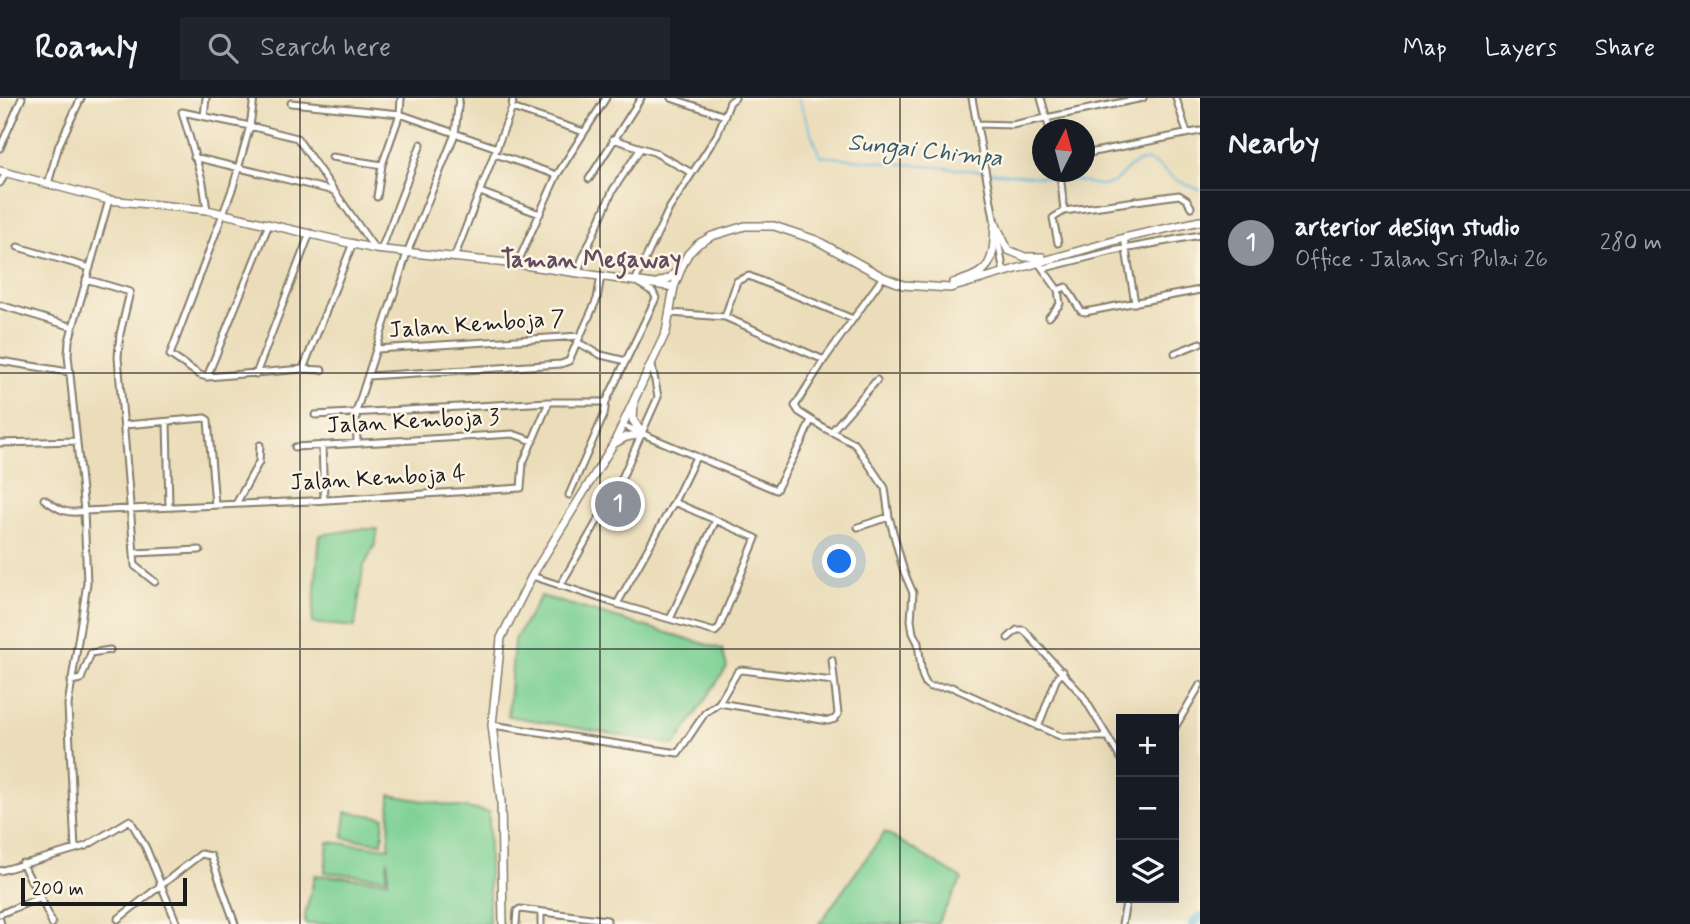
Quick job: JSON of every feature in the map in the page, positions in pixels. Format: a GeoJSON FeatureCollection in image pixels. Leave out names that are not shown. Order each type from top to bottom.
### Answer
{"type":"FeatureCollection","features":[{"type":"Feature","properties":{"kind":"main road"},"geometry":{"type":"LineString","coordinates":[[3,172],[109,200],[225,213],[378,249],[517,264],[674,287]]}},
{"type":"Feature","properties":{"kind":"main road"},"geometry":{"type":"LineString","coordinates":[[502,924],[501,801],[492,725],[501,638],[532,576],[614,443],[652,365],[666,332],[674,287],[688,254],[712,236],[736,228],[774,226],[816,240],[903,285],[950,288],[1124,238],[1200,221]]}},
{"type":"Feature","properties":{"kind":"main road"},"geometry":{"type":"LineString","coordinates":[[995,223],[1008,250],[1026,257],[1051,258]]}},
{"type":"Feature","properties":{"kind":"main road"},"geometry":{"type":"LineString","coordinates":[[918,287],[975,277],[985,269],[991,258],[995,223]]}},
{"type":"Feature","properties":{"kind":"main road"},"geometry":{"type":"LineString","coordinates":[[649,283],[665,281],[682,266]]}},
{"type":"Feature","properties":{"kind":"main road"},"geometry":{"type":"LineString","coordinates":[[649,283],[666,293],[670,311]]}},
{"type":"Feature","properties":{"kind":"main road"},"geometry":{"type":"LineString","coordinates":[[614,443],[642,434],[633,420],[634,398]]}},
{"type":"Feature","properties":{"kind":"street"},"geometry":{"type":"LineString","coordinates":[[0,148],[3,133],[22,98]]}},
{"type":"Feature","properties":{"kind":"street"},"geometry":{"type":"LineString","coordinates":[[48,184],[59,145],[80,98]]}},
{"type":"Feature","properties":{"kind":"street"},"geometry":{"type":"LineString","coordinates":[[204,116],[206,98]]}},
{"type":"Feature","properties":{"kind":"street"},"geometry":{"type":"LineString","coordinates":[[254,98],[250,125],[225,213],[170,355],[207,377],[303,369],[322,370]]}},
{"type":"Feature","properties":{"kind":"street"},"geometry":{"type":"LineString","coordinates":[[377,197],[382,165],[400,114],[401,98]]}},
{"type":"Feature","properties":{"kind":"street"},"geometry":{"type":"LineString","coordinates":[[357,443],[356,412],[407,253],[455,134],[459,98]]}},
{"type":"Feature","properties":{"kind":"street"},"geometry":{"type":"LineString","coordinates":[[454,258],[512,108],[513,98]]}},
{"type":"Feature","properties":{"kind":"street"},"geometry":{"type":"LineString","coordinates":[[517,264],[557,175],[606,98]]}},
{"type":"Feature","properties":{"kind":"street"},"geometry":{"type":"LineString","coordinates":[[589,179],[641,98]]}},
{"type":"Feature","properties":{"kind":"street"},"geometry":{"type":"LineString","coordinates":[[671,98],[725,116]]}},
{"type":"Feature","properties":{"kind":"street"},"geometry":{"type":"LineString","coordinates":[[972,98],[1004,273]]}},
{"type":"Feature","properties":{"kind":"street"},"geometry":{"type":"LineString","coordinates":[[1041,98],[1046,118]]}},
{"type":"Feature","properties":{"kind":"street"},"geometry":{"type":"LineString","coordinates":[[977,124],[1012,125],[1143,98]]}},
{"type":"Feature","properties":{"kind":"street"},"geometry":{"type":"LineString","coordinates":[[1176,98],[1187,133]]}},
{"type":"Feature","properties":{"kind":"street"},"geometry":{"type":"LineString","coordinates":[[569,495],[604,415],[606,402],[656,298],[653,292],[635,281],[669,209],[717,135],[731,99]]}},
{"type":"Feature","properties":{"kind":"street"},"geometry":{"type":"LineString","coordinates":[[291,103],[400,114],[557,175]]}},
{"type":"Feature","properties":{"kind":"street"},"geometry":{"type":"LineString","coordinates":[[512,108],[584,132]]}},
{"type":"Feature","properties":{"kind":"street"},"geometry":{"type":"LineString","coordinates":[[207,210],[203,183],[182,112],[250,125],[297,138],[378,249]]}},
{"type":"Feature","properties":{"kind":"street"},"geometry":{"type":"LineString","coordinates":[[1095,152],[1200,131]]}},
{"type":"Feature","properties":{"kind":"street"},"geometry":{"type":"LineString","coordinates":[[614,139],[654,152],[692,173]]}},
{"type":"Feature","properties":{"kind":"street"},"geometry":{"type":"LineString","coordinates":[[378,249],[421,144]]}},
{"type":"Feature","properties":{"kind":"street"},"geometry":{"type":"LineString","coordinates":[[579,273],[581,262],[613,190],[641,148]]}},
{"type":"Feature","properties":{"kind":"street"},"geometry":{"type":"LineString","coordinates":[[194,157],[334,191]]}},
{"type":"Feature","properties":{"kind":"street"},"geometry":{"type":"LineString","coordinates":[[332,158],[382,165]]}},
{"type":"Feature","properties":{"kind":"street"},"geometry":{"type":"LineString","coordinates":[[0,183],[5,178],[3,172]]}},
{"type":"Feature","properties":{"kind":"street"},"geometry":{"type":"LineString","coordinates":[[1061,182],[1065,211]]}},
{"type":"Feature","properties":{"kind":"street"},"geometry":{"type":"LineString","coordinates":[[480,192],[540,214]]}},
{"type":"Feature","properties":{"kind":"street"},"geometry":{"type":"LineString","coordinates":[[1058,243],[1053,218],[1065,211],[1179,195],[1191,207]]}},
{"type":"Feature","properties":{"kind":"street"},"geometry":{"type":"LineString","coordinates":[[75,849],[68,722],[71,681],[86,600],[84,511],[69,372],[69,341],[109,200]]}},
{"type":"Feature","properties":{"kind":"street"},"geometry":{"type":"LineString","coordinates":[[207,377],[269,224]]}},
{"type":"Feature","properties":{"kind":"street"},"geometry":{"type":"LineString","coordinates":[[256,374],[311,232]]}},
{"type":"Feature","properties":{"kind":"street"},"geometry":{"type":"LineString","coordinates":[[1045,268],[1200,234]]}},
{"type":"Feature","properties":{"kind":"street"},"geometry":{"type":"LineString","coordinates":[[1124,238],[1135,303]]}},
{"type":"Feature","properties":{"kind":"street"},"geometry":{"type":"LineString","coordinates":[[303,369],[353,243]]}},
{"type":"Feature","properties":{"kind":"street"},"geometry":{"type":"LineString","coordinates":[[18,247],[90,268]]}},
{"type":"Feature","properties":{"kind":"street"},"geometry":{"type":"LineString","coordinates":[[1038,262],[1045,268],[1058,290],[1060,304],[1049,317]]}},
{"type":"Feature","properties":{"kind":"street"},"geometry":{"type":"LineString","coordinates":[[368,376],[561,364],[569,361],[597,299],[601,276]]}},
{"type":"Feature","properties":{"kind":"street"},"geometry":{"type":"LineString","coordinates":[[725,317],[737,281],[749,276],[853,319]]}},
{"type":"Feature","properties":{"kind":"street"},"geometry":{"type":"LineString","coordinates":[[883,277],[795,406],[811,420],[855,444],[881,481],[886,492],[889,517],[904,572],[913,593],[911,620],[926,684],[935,688],[952,687],[1054,734],[1069,738],[1108,737]]}},
{"type":"Feature","properties":{"kind":"street"},"geometry":{"type":"LineString","coordinates":[[86,279],[130,292],[120,334],[118,357],[129,508],[135,566],[155,582]]}},
{"type":"Feature","properties":{"kind":"street"},"geometry":{"type":"LineString","coordinates":[[1058,290],[1066,286],[1081,311],[1085,312],[1200,290]]}},
{"type":"Feature","properties":{"kind":"street"},"geometry":{"type":"LineString","coordinates":[[0,305],[73,327]]}},
{"type":"Feature","properties":{"kind":"street"},"geometry":{"type":"LineString","coordinates":[[670,311],[725,317],[824,360]]}},
{"type":"Feature","properties":{"kind":"street"},"geometry":{"type":"LineString","coordinates":[[578,339],[601,355],[626,361]]}},
{"type":"Feature","properties":{"kind":"street","name":"Jalan Kemboja 7"},"geometry":{"type":"LineString","coordinates":[[377,349],[578,339]]}},
{"type":"Feature","properties":{"kind":"street"},"geometry":{"type":"LineString","coordinates":[[1175,353],[1200,343]]}},
{"type":"Feature","properties":{"kind":"street"},"geometry":{"type":"LineString","coordinates":[[0,361],[69,372]]}},
{"type":"Feature","properties":{"kind":"street"},"geometry":{"type":"LineString","coordinates":[[560,586],[621,480],[658,397],[652,365]]}},
{"type":"Feature","properties":{"kind":"street"},"geometry":{"type":"LineString","coordinates":[[831,432],[877,380]]}},
{"type":"Feature","properties":{"kind":"street"},"geometry":{"type":"LineString","coordinates":[[315,415],[549,402],[606,402]]}},
{"type":"Feature","properties":{"kind":"street"},"geometry":{"type":"LineString","coordinates":[[533,441],[549,402]]}},
{"type":"Feature","properties":{"kind":"street"},"geometry":{"type":"LineString","coordinates":[[125,425],[207,419],[215,505]]}},
{"type":"Feature","properties":{"kind":"street"},"geometry":{"type":"LineString","coordinates":[[622,425],[776,490],[803,441],[811,420]]}},
{"type":"Feature","properties":{"kind":"street"},"geometry":{"type":"LineString","coordinates":[[167,422],[169,506]]}},
{"type":"Feature","properties":{"kind":"street","name":"Jalan Kemboja 3"},"geometry":{"type":"LineString","coordinates":[[295,447],[513,434],[533,441]]}},
{"type":"Feature","properties":{"kind":"street"},"geometry":{"type":"LineString","coordinates":[[0,443],[77,441]]}},
{"type":"Feature","properties":{"kind":"street","name":"Jalan Kemboja 4"},"geometry":{"type":"LineString","coordinates":[[44,499],[71,514],[129,508],[521,488],[523,463],[533,441]]}},
{"type":"Feature","properties":{"kind":"street"},"geometry":{"type":"LineString","coordinates":[[236,504],[259,462],[260,445]]}},
{"type":"Feature","properties":{"kind":"street"},"geometry":{"type":"LineString","coordinates":[[322,445],[324,500]]}},
{"type":"Feature","properties":{"kind":"street"},"geometry":{"type":"LineString","coordinates":[[617,604],[696,457]]}},
{"type":"Feature","properties":{"kind":"street"},"geometry":{"type":"LineString","coordinates":[[579,473],[590,484]]}},
{"type":"Feature","properties":{"kind":"street"},"geometry":{"type":"LineString","coordinates":[[532,576],[715,632],[756,538],[674,502]]}},
{"type":"Feature","properties":{"kind":"street"},"geometry":{"type":"LineString","coordinates":[[858,527],[889,517]]}},
{"type":"Feature","properties":{"kind":"street"},"geometry":{"type":"LineString","coordinates":[[670,620],[716,520]]}},
{"type":"Feature","properties":{"kind":"street"},"geometry":{"type":"LineString","coordinates":[[134,553],[200,550]]}},
{"type":"Feature","properties":{"kind":"street"},"geometry":{"type":"LineString","coordinates":[[1008,638],[1017,630],[1024,631],[1063,671],[1083,696],[1116,751]]}},
{"type":"Feature","properties":{"kind":"street"},"geometry":{"type":"LineString","coordinates":[[71,681],[81,679],[91,653],[110,650]]}},
{"type":"Feature","properties":{"kind":"street"},"geometry":{"type":"LineString","coordinates":[[719,703],[828,721],[835,719],[838,714],[832,660]]}},
{"type":"Feature","properties":{"kind":"street"},"geometry":{"type":"LineString","coordinates":[[492,725],[678,753],[705,713],[719,703],[738,671],[833,681]]}},
{"type":"Feature","properties":{"kind":"street"},"geometry":{"type":"LineString","coordinates":[[1038,727],[1056,680],[1063,671]]}},
{"type":"Feature","properties":{"kind":"street"},"geometry":{"type":"LineString","coordinates":[[1179,721],[1200,685]]}},
{"type":"Feature","properties":{"kind":"street"},"geometry":{"type":"LineString","coordinates":[[0,871],[86,846],[130,820],[146,848],[177,924]]}},
{"type":"Feature","properties":{"kind":"street"},"geometry":{"type":"LineString","coordinates":[[118,919],[201,854],[211,856],[235,924]]}},
{"type":"Feature","properties":{"kind":"street"},"geometry":{"type":"LineString","coordinates":[[22,863],[39,898],[45,903],[52,924]]}},
{"type":"Feature","properties":{"kind":"street"},"geometry":{"type":"LineString","coordinates":[[0,914],[39,898]]}},
{"type":"Feature","properties":{"kind":"street"},"geometry":{"type":"LineString","coordinates":[[1122,924],[1126,903]]}},
{"type":"Feature","properties":{"kind":"street"},"geometry":{"type":"LineString","coordinates":[[516,924],[517,911],[520,909],[607,922]]}},
{"type":"Feature","properties":{"kind":"street"},"geometry":{"type":"LineString","coordinates":[[541,912],[541,924]]}},
{"type":"Feature","properties":{"kind":"green space"},"geometry":{"type":"Polygon","coordinates":[[[378,529],[375,545],[363,568],[355,627],[312,623],[320,535],[378,529]]]}},
{"type":"Feature","properties":{"kind":"green space"},"geometry":{"type":"Polygon","coordinates":[[[541,596],[722,649],[727,667],[675,745],[508,716],[514,641],[541,596]]]}},
{"type":"Feature","properties":{"kind":"green space"},"geometry":{"type":"Polygon","coordinates":[[[390,795],[489,812],[489,924],[305,924],[315,875],[388,881],[388,859],[386,878],[325,872],[328,842],[389,848],[390,795]]]}},
{"type":"Feature","properties":{"kind":"green space"},"geometry":{"type":"Polygon","coordinates":[[[346,812],[384,817],[382,843],[343,838],[346,812]]]}},
{"type":"Feature","properties":{"kind":"green space"},"geometry":{"type":"Polygon","coordinates":[[[885,832],[962,879],[937,924],[819,924],[885,832]]]}},
{"type":"Feature","properties":{"kind":"waterway","name":"Sungai Chimpa"},"geometry":{"type":"LineString","coordinates":[[798,98],[820,156],[1075,180],[1103,185],[1117,180],[1137,163],[1148,161],[1178,181],[1200,190]]}},
{"type":"Feature","properties":{"kind":"waterway"},"geometry":{"type":"LineString","coordinates":[[1193,924],[1200,917]]}},
{"type":"Feature","properties":{"kind":"place","name":"arterior design studio"},"geometry":{"type":"Point","coordinates":[618,504]}},
{"type":"Feature","properties":{"kind":"district","name":"Taman Megaway"},"geometry":{"type":"Point","coordinates":[591,260]}}]}
